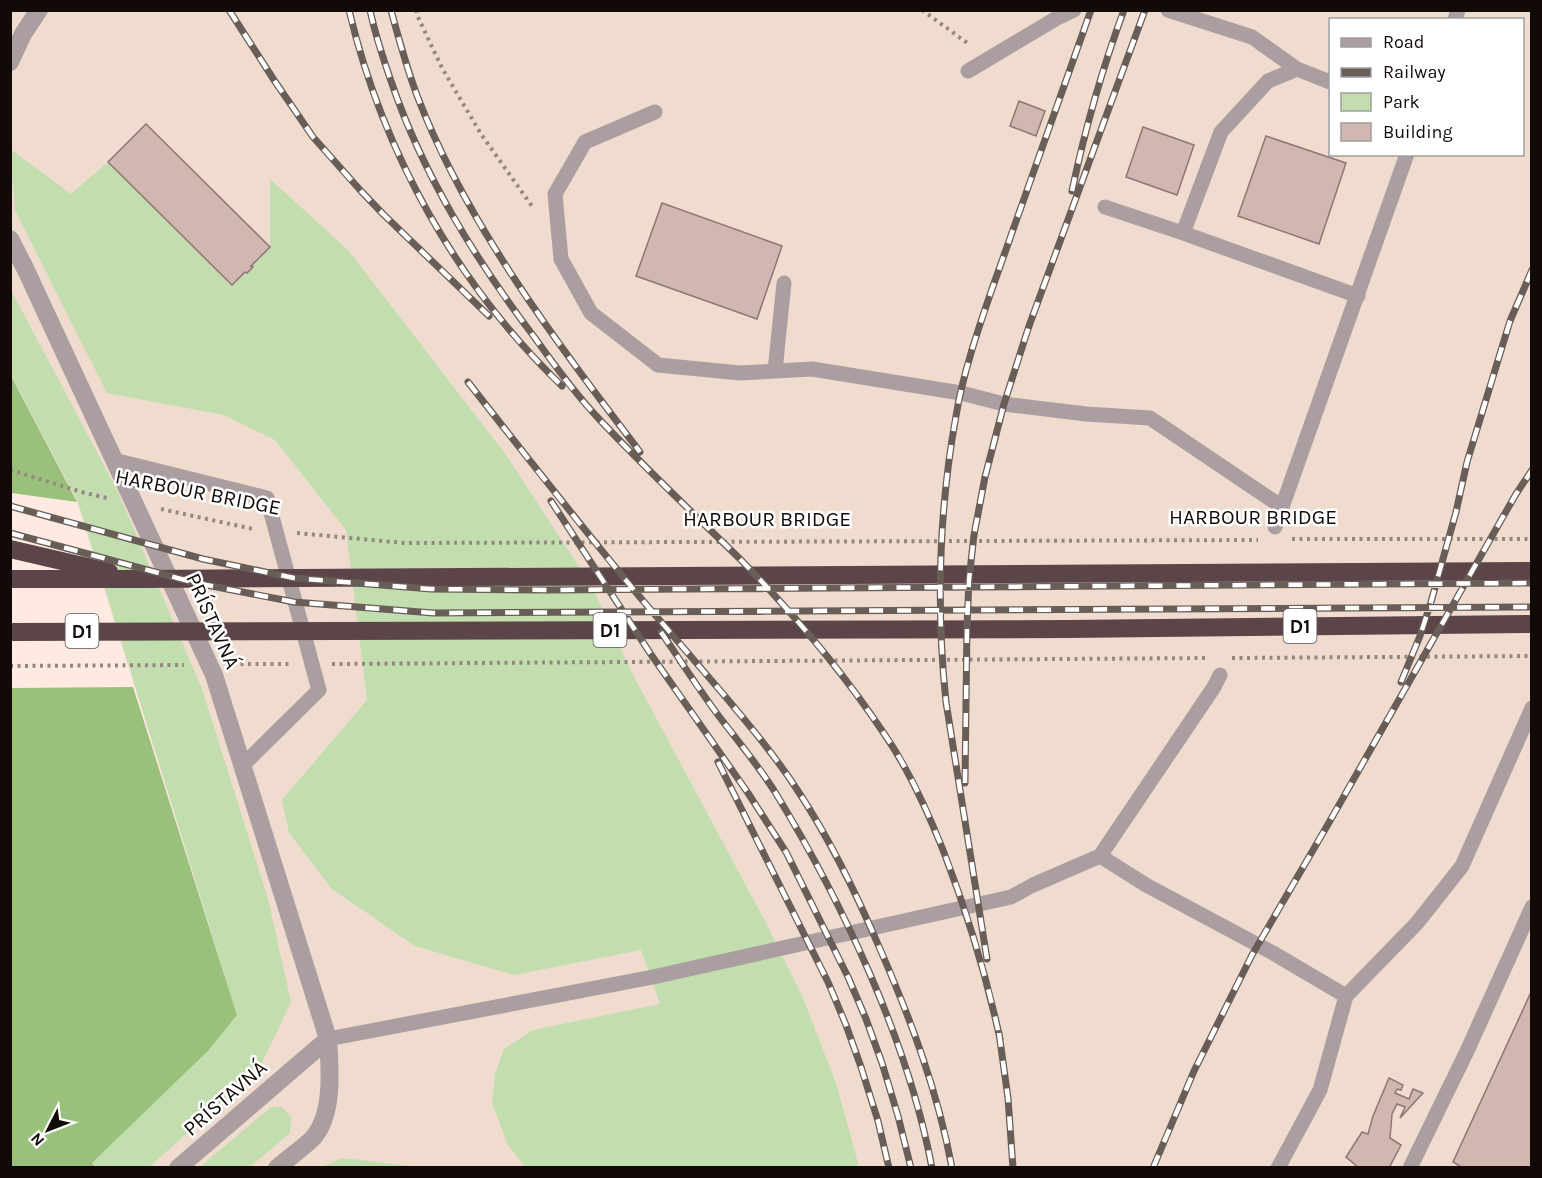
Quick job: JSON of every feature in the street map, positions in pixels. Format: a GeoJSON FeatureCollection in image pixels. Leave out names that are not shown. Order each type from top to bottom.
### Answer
{"type":"FeatureCollection","features":[{"type":"Feature","properties":{"kind":"highway"},"geometry":{"type":"LineString","coordinates":[[10,549],[140,579]]}},
{"type":"Feature","properties":{"kind":"highway"},"geometry":{"type":"LineString","coordinates":[[10,579],[1532,571]]}},
{"type":"Feature","properties":{"kind":"highway","name":"D1"},"geometry":{"type":"LineString","coordinates":[[10,632],[1532,624]]}},
{"type":"Feature","properties":{"kind":"street"},"geometry":{"type":"LineString","coordinates":[[10,62],[22,34],[39,10]]}},
{"type":"Feature","properties":{"kind":"street","name":"PRÍSTAVNÁ"},"geometry":{"type":"LineString","coordinates":[[10,239],[214,675],[328,1039],[330,1066],[325,1117],[314,1137],[277,1167]]}},
{"type":"Feature","properties":{"kind":"street","name":"PRÍSTAVNÁ"},"geometry":{"type":"LineString","coordinates":[[178,1167],[328,1039]]}},
{"type":"Feature","properties":{"kind":"lane"},"geometry":{"type":"LineString","coordinates":[[968,71],[1074,10]]}},
{"type":"Feature","properties":{"kind":"lane"},"geometry":{"type":"LineString","coordinates":[[1168,10],[1252,37],[1297,69],[1329,82]]}},
{"type":"Feature","properties":{"kind":"lane"},"geometry":{"type":"LineString","coordinates":[[1183,233],[1221,132],[1268,81],[1297,69]]}},
{"type":"Feature","properties":{"kind":"lane"},"geometry":{"type":"LineString","coordinates":[[655,112],[585,142],[555,194],[561,259],[591,313],[658,365],[740,373],[812,369],[961,393],[1004,404],[1086,414],[1150,418],[1282,507]]}},
{"type":"Feature","properties":{"kind":"lane"},"geometry":{"type":"LineString","coordinates":[[1275,535],[1282,507],[1406,156]]}},
{"type":"Feature","properties":{"kind":"lane"},"geometry":{"type":"LineString","coordinates":[[1105,207],[1358,296]]}},
{"type":"Feature","properties":{"kind":"lane"},"geometry":{"type":"LineString","coordinates":[[775,371],[784,283]]}},
{"type":"Feature","properties":{"kind":"lane"},"geometry":{"type":"LineString","coordinates":[[114,460],[267,498],[319,690],[243,765]]}},
{"type":"Feature","properties":{"kind":"lane"},"geometry":{"type":"LineString","coordinates":[[328,1039],[653,977],[1011,897],[1100,856],[1220,675]]}},
{"type":"Feature","properties":{"kind":"lane"},"geometry":{"type":"LineString","coordinates":[[1278,1167],[1320,1090],[1346,996],[1418,923],[1462,866],[1532,708]]}},
{"type":"Feature","properties":{"kind":"lane"},"geometry":{"type":"LineString","coordinates":[[1100,856],[1146,885],[1273,953],[1346,996]]}},
{"type":"Feature","properties":{"kind":"lane"},"geometry":{"type":"LineString","coordinates":[[1410,1167],[1468,1048],[1532,907]]}},
{"type":"Feature","properties":{"kind":"path"},"geometry":{"type":"LineString","coordinates":[[416,10],[442,68],[482,134],[535,210]]}},
{"type":"Feature","properties":{"kind":"path"},"geometry":{"type":"LineString","coordinates":[[922,10],[989,59]]}},
{"type":"Feature","properties":{"kind":"path","name":"HARBOUR BRIDGE"},"geometry":{"type":"LineString","coordinates":[[10,470],[116,500]]}},
{"type":"Feature","properties":{"kind":"path","name":"HARBOUR BRIDGE"},"geometry":{"type":"LineString","coordinates":[[157,509],[256,529]]}},
{"type":"Feature","properties":{"kind":"path","name":"HARBOUR BRIDGE"},"geometry":{"type":"LineString","coordinates":[[290,532],[404,543],[1275,535],[1532,539]]}},
{"type":"Feature","properties":{"kind":"path"},"geometry":{"type":"LineString","coordinates":[[1232,658],[1532,656]]}},
{"type":"Feature","properties":{"kind":"path"},"geometry":{"type":"LineString","coordinates":[[322,664],[1208,658]]}},
{"type":"Feature","properties":{"kind":"path"},"geometry":{"type":"LineString","coordinates":[[226,664],[298,664]]}},
{"type":"Feature","properties":{"kind":"path"},"geometry":{"type":"LineString","coordinates":[[10,666],[190,665]]}},
{"type":"Feature","properties":{"kind":"shaded area"},"geometry":{"type":"Polygon","coordinates":[[[10,11],[1531,11],[1531,1167],[95,1167],[208,1051],[237,1015],[77,502],[11,376],[10,11]]]}},
{"type":"Feature","properties":{"kind":"green space"},"geometry":{"type":"Polygon","coordinates":[[[10,149],[71,194],[108,162],[232,285],[245,272],[247,273],[270,247],[270,179],[349,251],[506,455],[591,585],[633,675],[765,921],[803,998],[837,1086],[859,1167],[525,1167],[508,1145],[492,1103],[495,1074],[504,1049],[533,1030],[660,1004],[641,950],[514,975],[415,946],[332,889],[289,833],[282,800],[367,700],[346,530],[275,440],[224,415],[107,393],[15,210],[10,149]]]}},
{"type":"Feature","properties":{"kind":"green space"},"geometry":{"type":"Polygon","coordinates":[[[10,288],[118,492],[202,689],[268,899],[291,1002],[259,1069],[149,1167],[95,1167],[92,1163],[208,1051],[237,1015],[78,502],[11,375],[10,288]]]}},
{"type":"Feature","properties":{"kind":"green space"},"geometry":{"type":"Polygon","coordinates":[[[11,376],[77,502],[11,493],[11,376]]]}},
{"type":"Feature","properties":{"kind":"green space"},"geometry":{"type":"Polygon","coordinates":[[[133,687],[237,1015],[208,1051],[92,1163],[95,1167],[11,1167],[11,688],[133,687]]]}},
{"type":"Feature","properties":{"kind":"green space"},"geometry":{"type":"Polygon","coordinates":[[[271,1107],[282,1107],[291,1117],[290,1133],[250,1167],[200,1167],[271,1107]]]}},
{"type":"Feature","properties":{"kind":"green space"},"geometry":{"type":"Polygon","coordinates":[[[342,1158],[421,1167],[322,1167],[342,1158]]]}},
{"type":"Feature","properties":{"kind":"building"},"geometry":{"type":"Polygon","coordinates":[[[1019,101],[1045,111],[1036,136],[1010,126],[1019,101]]]}},
{"type":"Feature","properties":{"kind":"building"},"geometry":{"type":"Polygon","coordinates":[[[146,124],[270,247],[247,273],[245,272],[232,285],[108,162],[146,124]]]}},
{"type":"Feature","properties":{"kind":"building"},"geometry":{"type":"Polygon","coordinates":[[[1143,127],[1194,145],[1177,195],[1126,177],[1143,127]]]}},
{"type":"Feature","properties":{"kind":"building"},"geometry":{"type":"Polygon","coordinates":[[[1266,136],[1346,163],[1319,244],[1238,216],[1266,136]]]}},
{"type":"Feature","properties":{"kind":"building"},"geometry":{"type":"Polygon","coordinates":[[[662,203],[782,246],[757,319],[636,276],[662,203]]]}},
{"type":"Feature","properties":{"kind":"building"},"geometry":{"type":"Polygon","coordinates":[[[1532,990],[1532,1168],[1463,1168],[1453,1162],[1532,990]]]}},
{"type":"Feature","properties":{"kind":"building"},"geometry":{"type":"Polygon","coordinates":[[[1389,1078],[1403,1085],[1401,1090],[1397,1089],[1395,1093],[1409,1099],[1413,1089],[1423,1093],[1400,1118],[1405,1107],[1397,1104],[1392,1114],[1390,1138],[1401,1145],[1389,1168],[1359,1168],[1346,1157],[1362,1132],[1368,1134],[1389,1078]]]}},
{"type":"Feature","properties":{"kind":"railway"},"geometry":{"type":"LineString","coordinates":[[229,10],[313,137],[383,214],[489,316]]}},
{"type":"Feature","properties":{"kind":"railway"},"geometry":{"type":"LineString","coordinates":[[349,10],[382,115],[429,214],[457,260],[489,305],[524,347],[562,386]]}},
{"type":"Feature","properties":{"kind":"railway"},"geometry":{"type":"LineString","coordinates":[[370,10],[391,81],[419,150],[452,215],[513,308],[591,410],[779,600],[835,666],[894,748],[924,805],[952,873],[982,967],[1000,1039]]}},
{"type":"Feature","properties":{"kind":"railway"},"geometry":{"type":"LineString","coordinates":[[391,10],[418,98],[438,145],[462,192],[488,237],[547,326],[640,452]]}},
{"type":"Feature","properties":{"kind":"railway"},"geometry":{"type":"LineString","coordinates":[[987,959],[946,702],[940,594],[946,487],[959,400],[971,352],[1091,10]]}},
{"type":"Feature","properties":{"kind":"railway"},"geometry":{"type":"LineString","coordinates":[[1072,191],[1095,99],[1124,10]]}},
{"type":"Feature","properties":{"kind":"railway"},"geometry":{"type":"LineString","coordinates":[[965,783],[969,580],[974,535],[985,477],[1004,404],[1029,326],[1145,10]]}},
{"type":"Feature","properties":{"kind":"railway"},"geometry":{"type":"LineString","coordinates":[[1401,682],[1431,602],[1467,462],[1510,321],[1532,270]]}},
{"type":"Feature","properties":{"kind":"railway"},"geometry":{"type":"LineString","coordinates":[[468,382],[644,602],[753,730],[781,766],[810,810],[853,888],[902,1002],[931,1084],[952,1168]]}},
{"type":"Feature","properties":{"kind":"railway"},"geometry":{"type":"LineString","coordinates":[[1153,1168],[1194,1071],[1252,955],[1516,494],[1532,470]]}},
{"type":"Feature","properties":{"kind":"railway"},"geometry":{"type":"LineString","coordinates":[[551,501],[650,653],[748,793],[786,852],[848,977],[866,1019],[882,1063],[911,1168]]}},
{"type":"Feature","properties":{"kind":"railway"},"geometry":{"type":"LineString","coordinates":[[10,506],[203,559],[294,578],[431,589],[1532,583]]}},
{"type":"Feature","properties":{"kind":"railway"},"geometry":{"type":"LineString","coordinates":[[10,533],[196,583],[294,602],[433,613],[1532,607]]}},
{"type":"Feature","properties":{"kind":"railway"},"geometry":{"type":"LineString","coordinates":[[661,632],[768,782],[800,834],[848,926],[870,973],[907,1071],[932,1168]]}},
{"type":"Feature","properties":{"kind":"railway"},"geometry":{"type":"LineString","coordinates":[[718,762],[828,982],[861,1067],[878,1121],[889,1168]]}},
{"type":"Feature","properties":{"kind":"railway"},"geometry":{"type":"LineString","coordinates":[[999,1033],[1008,1098],[1013,1168]]}}]}
